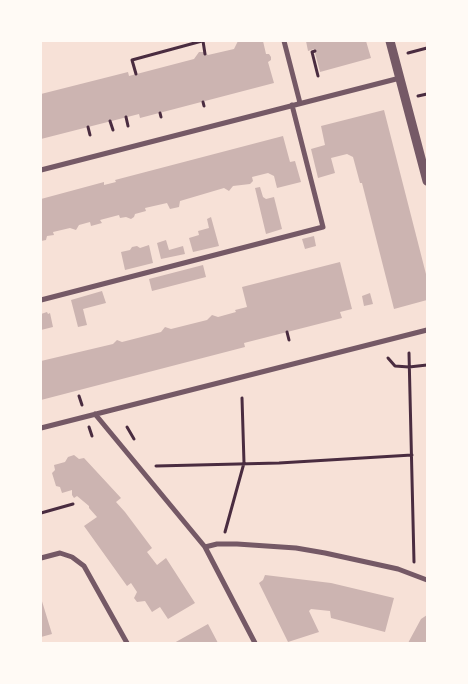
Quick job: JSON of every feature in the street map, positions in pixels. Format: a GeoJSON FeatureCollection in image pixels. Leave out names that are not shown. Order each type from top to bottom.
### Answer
{"type":"FeatureCollection","features":[{"type":"Feature","properties":{"kind":"street"},"geometry":{"type":"LineString","coordinates":[[284,41],[300,103]]}},
{"type":"Feature","properties":{"kind":"street"},"geometry":{"type":"LineString","coordinates":[[390,41],[427,180]]}},
{"type":"Feature","properties":{"kind":"street"},"geometry":{"type":"LineString","coordinates":[[41,170],[400,78]]}},
{"type":"Feature","properties":{"kind":"street"},"geometry":{"type":"LineString","coordinates":[[41,300],[323,227],[292,105]]}},
{"type":"Feature","properties":{"kind":"street"},"geometry":{"type":"LineString","coordinates":[[41,428],[427,330]]}},
{"type":"Feature","properties":{"kind":"street"},"geometry":{"type":"LineString","coordinates":[[95,414],[205,547],[255,643]]}},
{"type":"Feature","properties":{"kind":"street"},"geometry":{"type":"LineString","coordinates":[[205,547],[217,544],[237,544],[325,552],[398,569],[427,580]]}},
{"type":"Feature","properties":{"kind":"street"},"geometry":{"type":"LineString","coordinates":[[41,558],[60,553],[72,557],[84,566],[127,643]]}},
{"type":"Feature","properties":{"kind":"path"},"geometry":{"type":"LineString","coordinates":[[136,74],[132,60],[203,41],[205,54]]}},
{"type":"Feature","properties":{"kind":"path"},"geometry":{"type":"LineString","coordinates":[[422,49],[427,48]]}},
{"type":"Feature","properties":{"kind":"path"},"geometry":{"type":"LineString","coordinates":[[315,52],[312,52],[318,76]]}},
{"type":"Feature","properties":{"kind":"path"},"geometry":{"type":"LineString","coordinates":[[126,117],[128,126]]}},
{"type":"Feature","properties":{"kind":"path"},"geometry":{"type":"LineString","coordinates":[[110,121],[113,130]]}},
{"type":"Feature","properties":{"kind":"path"},"geometry":{"type":"LineString","coordinates":[[88,127],[90,135]]}},
{"type":"Feature","properties":{"kind":"path"},"geometry":{"type":"LineString","coordinates":[[287,332],[289,340]]}},
{"type":"Feature","properties":{"kind":"path"},"geometry":{"type":"LineString","coordinates":[[409,353],[414,562]]}},
{"type":"Feature","properties":{"kind":"path"},"geometry":{"type":"LineString","coordinates":[[388,358],[395,366],[427,365]]}},
{"type":"Feature","properties":{"kind":"path"},"geometry":{"type":"LineString","coordinates":[[225,532],[244,463],[242,398]]}},
{"type":"Feature","properties":{"kind":"path"},"geometry":{"type":"LineString","coordinates":[[127,427],[140,446]]}},
{"type":"Feature","properties":{"kind":"path"},"geometry":{"type":"LineString","coordinates":[[156,466],[412,455]]}},
{"type":"Feature","properties":{"kind":"path"},"geometry":{"type":"LineString","coordinates":[[151,459],[162,474]]}},
{"type":"Feature","properties":{"kind":"path"},"geometry":{"type":"LineString","coordinates":[[41,513],[73,504]]}},
{"type":"Feature","properties":{"kind":"path"},"geometry":{"type":"LineString","coordinates":[[217,532],[234,533]]}},
{"type":"Feature","properties":{"kind":"path"},"geometry":{"type":"LineString","coordinates":[[406,560],[421,565]]}},
{"type":"Feature","properties":{"kind":"building"},"geometry":{"type":"Polygon","coordinates":[[[238,41],[263,41],[266,54],[269,54],[271,57],[271,60],[268,62],[274,83],[140,118],[139,114],[41,139],[41,94],[128,72],[129,76],[194,59],[199,52],[204,52],[208,55],[234,49],[238,41]]]}},
{"type":"Feature","properties":{"kind":"building"},"geometry":{"type":"Polygon","coordinates":[[[306,41],[366,41],[371,58],[320,72],[314,49],[308,51],[306,41]]]}},
{"type":"Feature","properties":{"kind":"building"},"geometry":{"type":"Polygon","coordinates":[[[384,110],[427,278],[427,300],[394,309],[362,183],[360,183],[353,157],[347,154],[331,158],[335,173],[318,178],[311,149],[325,145],[321,126],[384,110]]]}},
{"type":"Feature","properties":{"kind":"building"},"geometry":{"type":"Polygon","coordinates":[[[283,136],[290,162],[295,161],[301,182],[277,188],[274,176],[268,173],[252,177],[253,181],[250,184],[233,186],[229,191],[224,188],[180,201],[179,207],[170,209],[167,203],[145,208],[146,211],[135,214],[131,219],[126,217],[120,218],[119,215],[100,220],[102,223],[91,226],[90,222],[79,225],[76,230],[70,228],[53,232],[54,235],[47,236],[46,240],[41,241],[41,199],[104,182],[104,185],[116,182],[115,180],[283,136]]]}},
{"type":"Feature","properties":{"kind":"building"},"geometry":{"type":"Polygon","coordinates":[[[260,187],[263,197],[266,199],[274,197],[282,229],[266,234],[255,188],[260,187]]]}},
{"type":"Feature","properties":{"kind":"building"},"geometry":{"type":"Polygon","coordinates":[[[211,217],[219,246],[193,252],[189,238],[199,235],[198,231],[209,228],[207,219],[211,217]]]}},
{"type":"Feature","properties":{"kind":"building"},"geometry":{"type":"Polygon","coordinates":[[[314,236],[316,246],[305,249],[302,239],[314,236]]]}},
{"type":"Feature","properties":{"kind":"building"},"geometry":{"type":"Polygon","coordinates":[[[166,240],[169,250],[183,246],[185,254],[161,259],[157,243],[166,240]]]}},
{"type":"Feature","properties":{"kind":"building"},"geometry":{"type":"Polygon","coordinates":[[[149,245],[153,263],[125,270],[121,252],[130,250],[132,247],[137,246],[140,248],[149,245]]]}},
{"type":"Feature","properties":{"kind":"building"},"geometry":{"type":"Polygon","coordinates":[[[340,262],[352,309],[340,312],[342,318],[244,343],[245,347],[41,400],[41,361],[113,344],[117,340],[122,342],[161,332],[165,327],[171,329],[207,320],[212,315],[218,317],[236,312],[235,310],[247,307],[242,287],[340,262]]]}},
{"type":"Feature","properties":{"kind":"building"},"geometry":{"type":"Polygon","coordinates":[[[203,265],[206,277],[152,291],[149,279],[203,265]]]}},
{"type":"Feature","properties":{"kind":"building"},"geometry":{"type":"Polygon","coordinates":[[[102,291],[106,303],[83,309],[87,325],[78,327],[71,300],[102,291]]]}},
{"type":"Feature","properties":{"kind":"building"},"geometry":{"type":"Polygon","coordinates":[[[370,293],[373,304],[364,306],[362,296],[370,293]]]}},
{"type":"Feature","properties":{"kind":"building"},"geometry":{"type":"Polygon","coordinates":[[[47,312],[48,314],[50,313],[53,327],[41,330],[41,314],[47,312]]]}},
{"type":"Feature","properties":{"kind":"building"},"geometry":{"type":"Polygon","coordinates":[[[74,455],[79,459],[84,458],[121,498],[116,502],[152,548],[147,552],[157,565],[166,558],[195,603],[168,619],[160,607],[152,612],[145,601],[137,602],[134,598],[137,592],[131,583],[127,586],[84,526],[97,517],[89,506],[77,496],[74,498],[72,490],[62,493],[60,487],[56,486],[52,473],[55,470],[54,465],[65,462],[68,457],[74,455]]]}},
{"type":"Feature","properties":{"kind":"building"},"geometry":{"type":"Polygon","coordinates":[[[265,575],[331,583],[394,598],[385,632],[331,618],[330,611],[311,609],[309,611],[319,632],[288,642],[259,583],[265,575]]]}},
{"type":"Feature","properties":{"kind":"building"},"geometry":{"type":"Polygon","coordinates":[[[41,598],[52,634],[41,637],[41,598]]]}},
{"type":"Feature","properties":{"kind":"building"},"geometry":{"type":"Polygon","coordinates":[[[427,615],[427,643],[408,643],[421,619],[427,615]]]}},
{"type":"Feature","properties":{"kind":"building"},"geometry":{"type":"Polygon","coordinates":[[[208,624],[218,643],[174,643],[208,624]]]}}]}
